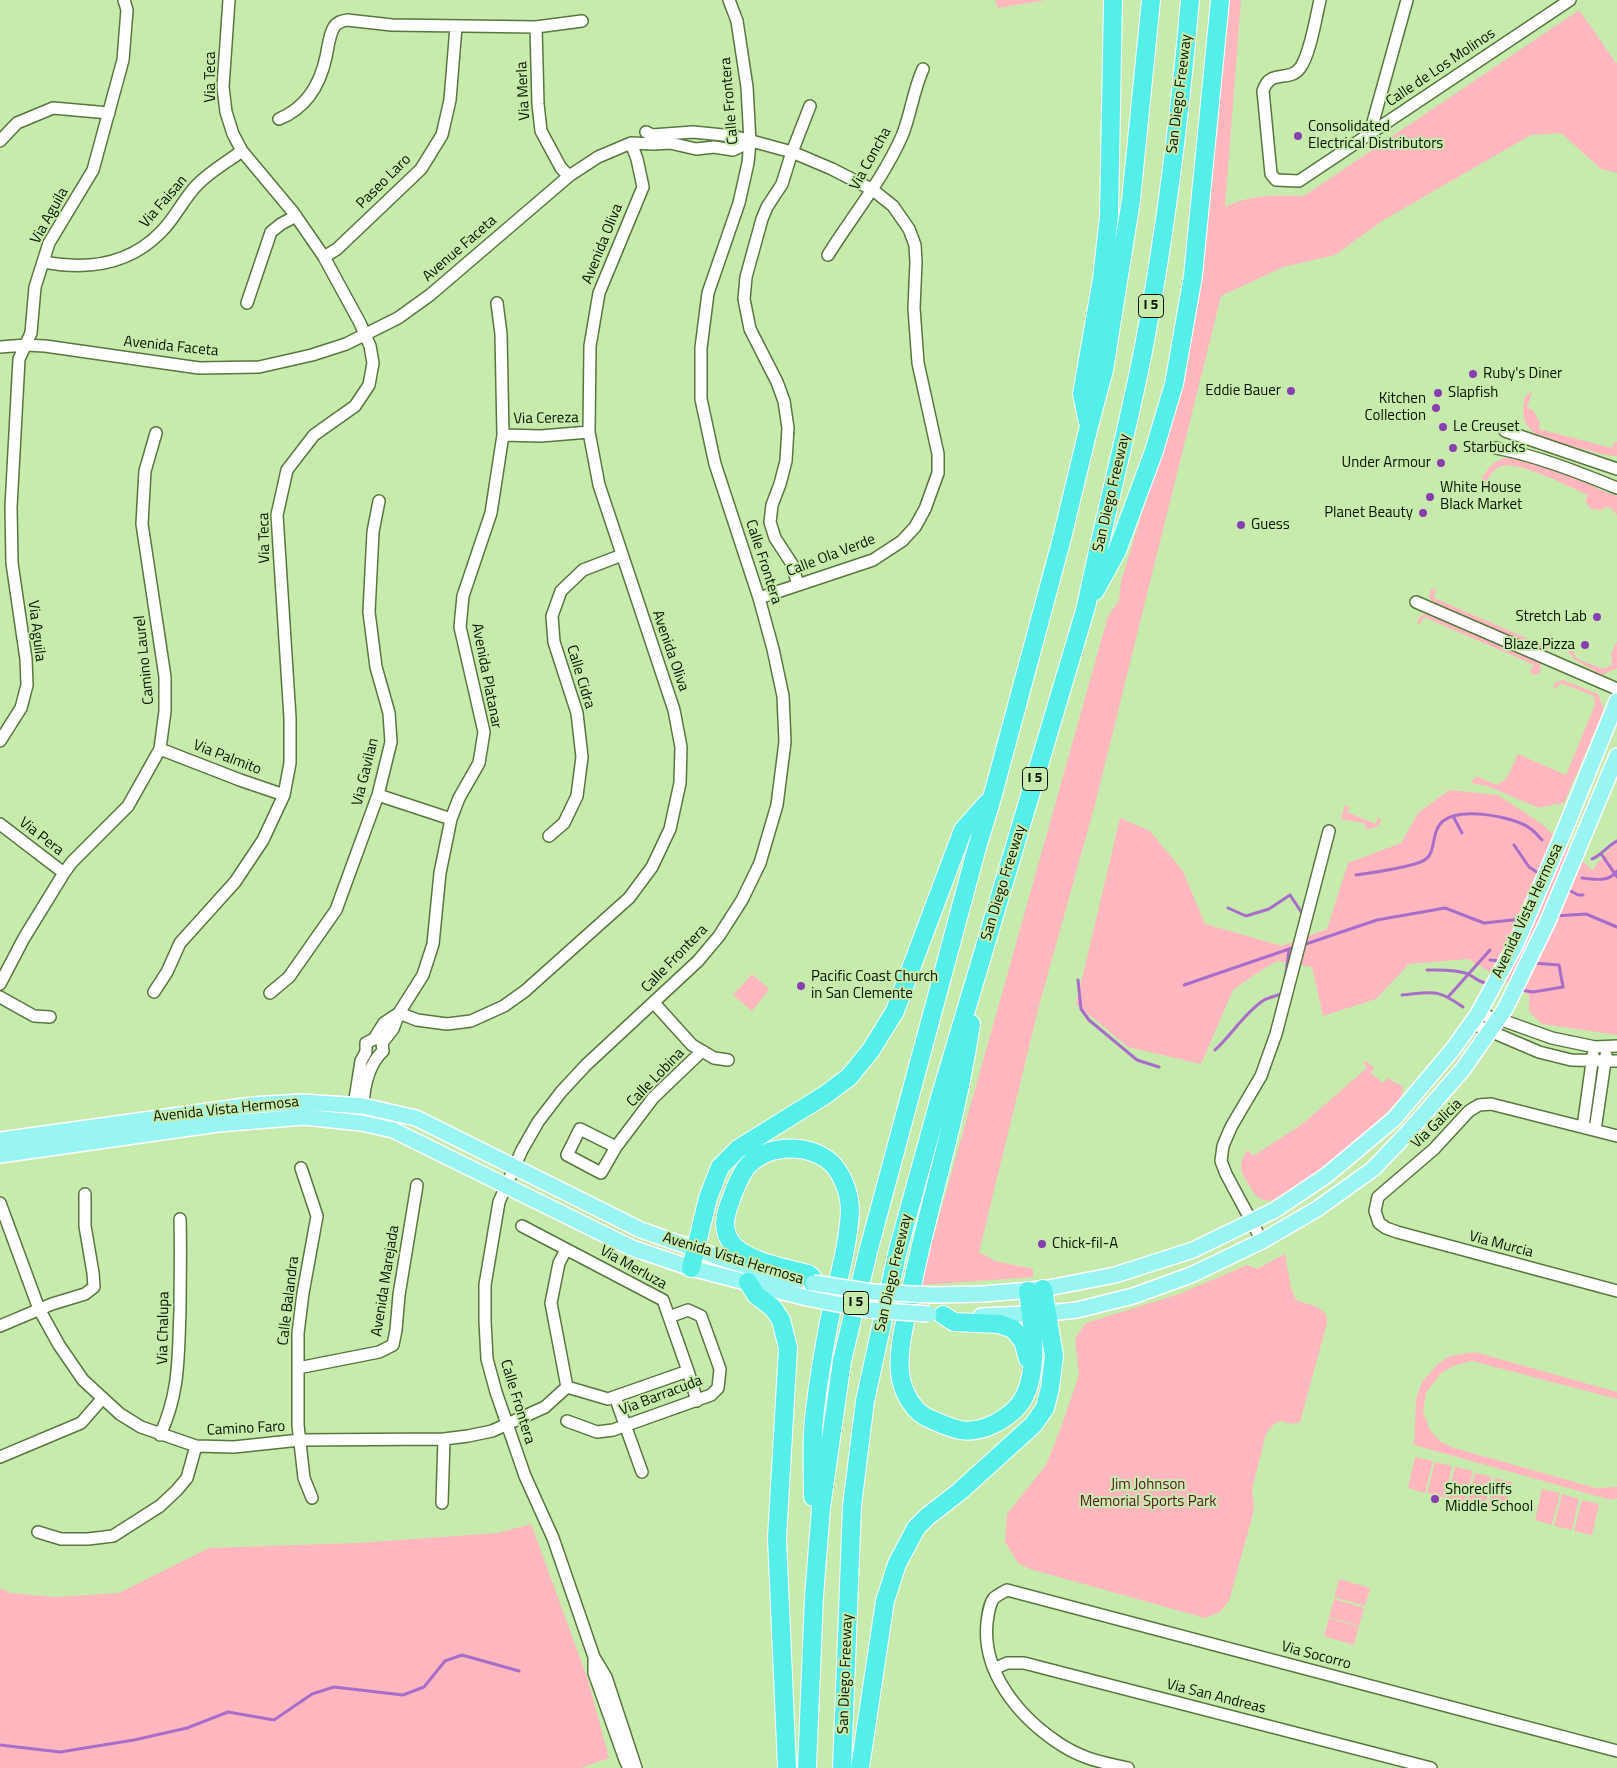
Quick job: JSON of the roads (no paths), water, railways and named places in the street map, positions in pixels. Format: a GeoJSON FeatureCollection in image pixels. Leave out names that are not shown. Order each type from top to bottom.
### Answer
{"type":"FeatureCollection","features":[{"type":"Feature","properties":{"kind":"highway"},"geometry":{"type":"LineString","coordinates":[[1088,426],[1082,394],[1102,279],[1109,216],[1113,0]]}},
{"type":"Feature","properties":{"kind":"highway","name":"San Diego Freeway"},"geometry":{"type":"LineString","coordinates":[[807,1768],[814,1597],[821,1508],[842,1361],[871,1243],[1061,542],[1088,426],[1104,370],[1131,200],[1151,0]]}},
{"type":"Feature","properties":{"kind":"highway","name":"San Diego Freeway"},"geometry":{"type":"LineString","coordinates":[[842,1768],[852,1506],[865,1401],[898,1250],[938,1101],[1086,607],[1098,547],[1131,411],[1158,267],[1183,78],[1190,0]]}},
{"type":"Feature","properties":{"kind":"highway"},"geometry":{"type":"LineString","coordinates":[[1086,607],[1117,551],[1154,451],[1174,384],[1195,258],[1220,0]]}},
{"type":"Feature","properties":{"kind":"highway"},"geometry":{"type":"LineString","coordinates":[[691,1268],[708,1198],[720,1167],[738,1149],[825,1095],[849,1077],[871,1050],[894,1011],[963,830],[992,798]]}},
{"type":"Feature","properties":{"kind":"highway"},"geometry":{"type":"LineString","coordinates":[[983,951],[966,1058],[948,1140],[914,1275],[901,1348],[901,1379],[908,1399],[924,1416],[954,1430],[980,1431],[1007,1417],[1025,1396],[1032,1368],[1040,1313]]}},
{"type":"Feature","properties":{"kind":"highway"},"geometry":{"type":"LineString","coordinates":[[810,1291],[812,1277],[808,1274],[746,1255],[735,1248],[728,1238],[724,1226],[735,1189],[746,1169],[757,1159],[770,1152],[784,1148],[797,1148],[828,1160],[845,1184],[850,1209],[828,1326],[813,1432],[812,1548],[814,1597]]}},
{"type":"Feature","properties":{"kind":"highway"},"geometry":{"type":"LineString","coordinates":[[748,1282],[756,1295],[773,1308],[781,1320],[788,1348],[778,1538],[787,1768]]}},
{"type":"Feature","properties":{"kind":"highway"},"geometry":{"type":"LineString","coordinates":[[860,1768],[885,1601],[897,1564],[916,1528],[1033,1425],[1045,1408],[1050,1388],[1054,1356],[1040,1313],[1035,1290]]}},
{"type":"Feature","properties":{"kind":"highway"},"geometry":{"type":"LineString","coordinates":[[936,1314],[954,1322],[999,1324],[1013,1329],[1023,1341],[1032,1368]]}},
{"type":"Feature","properties":{"kind":"main road","name":"Avenida Vista Hermosa"},"geometry":{"type":"LineString","coordinates":[[0,1156],[218,1124],[304,1117],[361,1123],[393,1130],[505,1187],[632,1248],[691,1268],[748,1282],[810,1291],[933,1295],[1035,1290],[1116,1275],[1193,1250],[1275,1210],[1327,1175],[1394,1119],[1453,1049],[1478,1013],[1516,944],[1617,701]]}},
{"type":"Feature","properties":{"kind":"main road","name":"Avenida Vista Hermosa"},"geometry":{"type":"LineString","coordinates":[[0,1140],[252,1105],[302,1102],[359,1106],[416,1118],[641,1230],[779,1276],[810,1291],[868,1310],[994,1316],[1077,1310],[1133,1296],[1191,1275],[1262,1241],[1317,1209],[1373,1169],[1463,1069],[1502,1014],[1547,923],[1617,756]]}},
{"type":"Feature","properties":{"kind":"street","name":"Via Aguila"},"geometry":{"type":"LineString","coordinates":[[0,741],[21,708],[28,685],[12,563],[11,507],[19,360],[30,333],[35,287],[49,243],[93,170],[124,60],[127,10],[124,0]]}},
{"type":"Feature","properties":{"kind":"street","name":"Via Teca"},"geometry":{"type":"LineString","coordinates":[[154,992],[167,972],[180,943],[235,882],[258,847],[284,795],[290,763],[290,718],[277,515],[287,470],[314,435],[355,406],[369,385],[373,363],[370,346],[365,335],[324,257],[296,216],[242,151],[233,134],[226,112],[223,87],[229,0]]}},
{"type":"Feature","properties":{"kind":"street","name":"Calle Frontera"},"geometry":{"type":"LineString","coordinates":[[636,1768],[606,1677],[594,1657],[553,1538],[525,1476],[506,1425],[487,1359],[485,1285],[499,1202],[522,1150],[538,1122],[560,1092],[606,1046],[698,961],[719,936],[742,900],[760,863],[777,805],[784,742],[783,696],[759,598],[715,464],[701,399],[701,348],[708,293],[738,203],[748,163],[750,142],[747,87],[737,21],[729,0]]}},
{"type":"Feature","properties":{"kind":"street","name":"Calle de Los Molinos"},"geometry":{"type":"LineString","coordinates":[[1320,0],[1304,60],[1299,70],[1289,75],[1272,77],[1266,82],[1263,91],[1271,174],[1276,180],[1299,181],[1570,0]]}},
{"type":"Feature","properties":{"kind":"street"},"geometry":{"type":"LineString","coordinates":[[1370,133],[1407,0]]}},
{"type":"Feature","properties":{"kind":"street"},"geometry":{"type":"LineString","coordinates":[[279,118],[290,114],[311,95],[324,67],[334,26],[340,22],[347,20],[392,25],[536,27],[582,21]]}},
{"type":"Feature","properties":{"kind":"street","name":"Paseo Laro"},"geometry":{"type":"LineString","coordinates":[[324,257],[337,249],[421,169],[442,135],[450,100],[456,27]]}},
{"type":"Feature","properties":{"kind":"street","name":"Via Merla"},"geometry":{"type":"LineString","coordinates":[[536,27],[538,104],[541,131],[561,168],[568,176]]}},
{"type":"Feature","properties":{"kind":"street","name":"Via Concha"},"geometry":{"type":"LineString","coordinates":[[828,255],[873,190],[902,135],[911,111],[916,85],[923,70]]}},
{"type":"Feature","properties":{"kind":"street"},"geometry":{"type":"LineString","coordinates":[[798,585],[792,564],[775,538],[770,522],[772,506],[786,461],[788,428],[784,400],[778,382],[750,329],[744,299],[746,277],[762,219],[766,208],[782,184],[810,106]]}},
{"type":"Feature","properties":{"kind":"street"},"geometry":{"type":"LineString","coordinates":[[0,141],[16,123],[53,108],[109,113]]}},
{"type":"Feature","properties":{"kind":"street"},"geometry":{"type":"LineString","coordinates":[[568,176],[598,156],[631,142],[646,132],[652,135],[683,130],[733,136],[750,142]]}},
{"type":"Feature","properties":{"kind":"street"},"geometry":{"type":"LineString","coordinates":[[683,130],[684,146]]}},
{"type":"Feature","properties":{"kind":"street"},"geometry":{"type":"LineString","coordinates":[[707,149],[712,134]]}},
{"type":"Feature","properties":{"kind":"street"},"geometry":{"type":"LineString","coordinates":[[631,142],[670,143],[707,149],[714,147],[733,150],[750,142]]}},
{"type":"Feature","properties":{"kind":"street","name":"Avenida Oliva"},"geometry":{"type":"LineString","coordinates":[[399,1013],[417,1020],[447,1024],[471,1021],[504,1006],[526,990],[629,898],[652,867],[670,829],[680,782],[681,747],[674,710],[599,485],[589,432],[590,346],[598,293],[642,187],[637,159],[631,142]]}},
{"type":"Feature","properties":{"kind":"street","name":"Calle Ola Verde"},"geometry":{"type":"LineString","coordinates":[[750,142],[792,152],[832,169],[873,190],[893,206],[909,229],[915,245],[914,308],[918,363],[938,454],[938,472],[925,509],[915,526],[902,540],[873,560],[759,598]]}},
{"type":"Feature","properties":{"kind":"street","name":"Via Faisan"},"geometry":{"type":"LineString","coordinates":[[44,262],[88,266],[121,258],[144,246],[161,232],[197,185],[242,151]]}},
{"type":"Feature","properties":{"kind":"street","name":"Avenue Faceta"},"geometry":{"type":"LineString","coordinates":[[365,335],[398,318],[430,295],[568,176]]}},
{"type":"Feature","properties":{"kind":"street"},"geometry":{"type":"LineString","coordinates":[[247,303],[271,232],[296,216]]}},
{"type":"Feature","properties":{"kind":"street","name":"Avenida Platanar"},"geometry":{"type":"LineString","coordinates":[[359,1106],[371,1054],[383,1051],[378,1041],[384,1023],[399,1013],[423,975],[433,944],[440,873],[451,819],[459,798],[479,763],[484,732],[460,627],[463,596],[491,513],[503,434],[501,334],[497,303]]}},
{"type":"Feature","properties":{"kind":"street","name":"Avenida Faceta"},"geometry":{"type":"LineString","coordinates":[[0,346],[45,346],[199,368],[259,367],[312,355],[346,344],[365,335]]}},
{"type":"Feature","properties":{"kind":"street"},"geometry":{"type":"LineString","coordinates":[[1505,431],[1617,469]]}},
{"type":"Feature","properties":{"kind":"street","name":"Via Cereza"},"geometry":{"type":"LineString","coordinates":[[503,434],[541,436],[589,432]]}},
{"type":"Feature","properties":{"kind":"street","name":"Camino Laurel"},"geometry":{"type":"LineString","coordinates":[[0,984],[24,938],[72,862],[128,806],[160,749],[166,711],[165,677],[142,524],[145,471],[156,433]]}},
{"type":"Feature","properties":{"kind":"street"},"geometry":{"type":"LineString","coordinates":[[1496,448],[1515,452],[1577,472],[1617,488]]}},
{"type":"Feature","properties":{"kind":"street","name":"Via Gavilan"},"geometry":{"type":"LineString","coordinates":[[270,993],[289,977],[336,910],[378,794],[391,742],[389,712],[376,667],[369,612],[373,532],[379,501]]}},
{"type":"Feature","properties":{"kind":"street","name":"Calle Cidra"},"geometry":{"type":"LineString","coordinates":[[549,836],[564,822],[577,796],[582,757],[577,713],[554,642],[552,616],[561,591],[583,570],[622,555]]}},
{"type":"Feature","properties":{"kind":"street"},"geometry":{"type":"LineString","coordinates":[[1416,602],[1617,689]]}},
{"type":"Feature","properties":{"kind":"street","name":"Via Palmito"},"geometry":{"type":"LineString","coordinates":[[160,749],[284,795]]}},
{"type":"Feature","properties":{"kind":"street"},"geometry":{"type":"LineString","coordinates":[[378,794],[451,819]]}},
{"type":"Feature","properties":{"kind":"street","name":"Via Pera"},"geometry":{"type":"LineString","coordinates":[[0,824],[64,874]]}},
{"type":"Feature","properties":{"kind":"street"},"geometry":{"type":"LineString","coordinates":[[1262,1241],[1226,1174],[1221,1161],[1223,1146],[1231,1127],[1261,1076],[1276,1034],[1329,831]]}},
{"type":"Feature","properties":{"kind":"street"},"geometry":{"type":"LineString","coordinates":[[0,997],[34,1016],[50,1018]]}},
{"type":"Feature","properties":{"kind":"street"},"geometry":{"type":"LineString","coordinates":[[654,1003],[692,1045],[702,1052]]}},
{"type":"Feature","properties":{"kind":"street"},"geometry":{"type":"LineString","coordinates":[[1478,1013],[1502,1014],[1552,1038],[1595,1046],[1612,1046],[1605,1062],[1595,1130]]}},
{"type":"Feature","properties":{"kind":"street"},"geometry":{"type":"LineString","coordinates":[[1478,1013],[1490,1031],[1539,1052],[1571,1060],[1617,1062]]}},
{"type":"Feature","properties":{"kind":"street"},"geometry":{"type":"LineString","coordinates":[[1583,1127],[1591,1061],[1595,1046]]}},
{"type":"Feature","properties":{"kind":"street","name":"Calle Lobina"},"geometry":{"type":"LineString","coordinates":[[616,1147],[580,1129],[567,1155],[601,1173],[616,1147],[653,1098],[702,1052],[714,1058],[728,1060]]}},
{"type":"Feature","properties":{"kind":"street","name":"Via Galicia"},"geometry":{"type":"LineString","coordinates":[[1379,1223],[1375,1211],[1378,1198],[1434,1149],[1469,1111],[1479,1105],[1491,1104],[1617,1136]]}},
{"type":"Feature","properties":{"kind":"street","name":"Calle Balandra"},"geometry":{"type":"LineString","coordinates":[[301,1168],[317,1216],[298,1332],[300,1440],[304,1478],[312,1498]]}},
{"type":"Feature","properties":{"kind":"street","name":"Avenida Marejada"},"geometry":{"type":"LineString","coordinates":[[298,1368],[379,1352],[393,1345],[417,1185]]}},
{"type":"Feature","properties":{"kind":"street"},"geometry":{"type":"LineString","coordinates":[[0,1326],[40,1309],[85,1294],[94,1287],[84,1226],[85,1194]]}},
{"type":"Feature","properties":{"kind":"street","name":"Camino Faro"},"geometry":{"type":"LineString","coordinates":[[0,1203],[40,1309],[60,1345],[83,1380],[120,1414],[141,1427],[160,1435],[196,1446],[234,1447],[300,1440],[444,1439],[492,1431],[545,1407],[568,1387]]}},
{"type":"Feature","properties":{"kind":"street","name":"Via Chalupa"},"geometry":{"type":"LineString","coordinates":[[160,1435],[174,1398],[178,1375],[180,1219]]}},
{"type":"Feature","properties":{"kind":"street","name":"Via Murcia"},"geometry":{"type":"LineString","coordinates":[[1379,1223],[1397,1232],[1617,1291]]}},
{"type":"Feature","properties":{"kind":"street","name":"Via Merluza"},"geometry":{"type":"LineString","coordinates":[[522,1226],[663,1300],[697,1401]]}},
{"type":"Feature","properties":{"kind":"street"},"geometry":{"type":"LineString","coordinates":[[566,1250],[559,1263],[551,1303],[568,1387],[608,1399],[688,1371]]}},
{"type":"Feature","properties":{"kind":"street","name":"Via Barracuda"},"geometry":{"type":"LineString","coordinates":[[567,1421],[597,1432],[613,1430],[697,1401],[710,1395],[718,1388],[720,1370],[701,1316],[688,1310],[668,1317]]}},
{"type":"Feature","properties":{"kind":"street"},"geometry":{"type":"LineString","coordinates":[[615,1397],[642,1472]]}},
{"type":"Feature","properties":{"kind":"street"},"geometry":{"type":"LineString","coordinates":[[0,1457],[81,1424],[102,1399]]}},
{"type":"Feature","properties":{"kind":"street"},"geometry":{"type":"LineString","coordinates":[[442,1503],[444,1439]]}},
{"type":"Feature","properties":{"kind":"street"},"geometry":{"type":"LineString","coordinates":[[38,1532],[61,1539],[88,1539],[113,1536],[160,1506],[177,1490],[187,1478],[196,1446]]}},
{"type":"Feature","properties":{"kind":"street","name":"Via Socorro"},"geometry":{"type":"LineString","coordinates":[[994,1669],[986,1642],[988,1612],[994,1598],[1007,1590],[1617,1751]]}},
{"type":"Feature","properties":{"kind":"street","name":"Calle Frontera"},"geometry":{"type":"LineString","coordinates":[[594,1657],[594,1673],[629,1768]]}},
{"type":"Feature","properties":{"kind":"street","name":"Via San Andreas"},"geometry":{"type":"LineString","coordinates":[[994,1669],[1007,1663],[1024,1663],[1430,1768]]}},
{"type":"Feature","properties":{"kind":"street"},"geometry":{"type":"LineString","coordinates":[[994,1669],[1009,1697],[1028,1719],[1055,1741],[1086,1758],[1128,1768]]}},
{"type":"Feature","properties":{"kind":"waterway"},"geometry":{"type":"LineString","coordinates":[[1356,875],[1403,867],[1426,859],[1431,852],[1439,825],[1451,817],[1474,814],[1513,820],[1531,829],[1542,840]]}},
{"type":"Feature","properties":{"kind":"waterway"},"geometry":{"type":"LineString","coordinates":[[1453,816],[1462,833]]}},
{"type":"Feature","properties":{"kind":"waterway"},"geometry":{"type":"LineString","coordinates":[[1592,859],[1617,841]]}},
{"type":"Feature","properties":{"kind":"waterway"},"geometry":{"type":"LineString","coordinates":[[1514,845],[1529,867],[1540,874]]}},
{"type":"Feature","properties":{"kind":"waterway"},"geometry":{"type":"LineString","coordinates":[[1602,855],[1617,877]]}},
{"type":"Feature","properties":{"kind":"waterway"},"geometry":{"type":"LineString","coordinates":[[1582,878],[1605,879],[1617,871]]}},
{"type":"Feature","properties":{"kind":"waterway"},"geometry":{"type":"LineString","coordinates":[[1567,889],[1578,895],[1583,895]]}},
{"type":"Feature","properties":{"kind":"waterway"},"geometry":{"type":"LineString","coordinates":[[1228,908],[1246,916],[1269,909],[1290,895],[1304,916]]}},
{"type":"Feature","properties":{"kind":"waterway"},"geometry":{"type":"LineString","coordinates":[[1303,945],[1377,920],[1445,908],[1484,923],[1522,919]]}},
{"type":"Feature","properties":{"kind":"waterway"},"geometry":{"type":"LineString","coordinates":[[1555,916],[1586,914],[1617,927]]}},
{"type":"Feature","properties":{"kind":"waterway"},"geometry":{"type":"LineString","coordinates":[[1184,985],[1295,947]]}},
{"type":"Feature","properties":{"kind":"waterway"},"geometry":{"type":"LineString","coordinates":[[1285,981],[1289,950]]}},
{"type":"Feature","properties":{"kind":"waterway"},"geometry":{"type":"LineString","coordinates":[[1448,997],[1490,950]]}},
{"type":"Feature","properties":{"kind":"waterway"},"geometry":{"type":"LineString","coordinates":[[1490,960],[1502,961]]}},
{"type":"Feature","properties":{"kind":"waterway"},"geometry":{"type":"LineString","coordinates":[[1521,990],[1533,992],[1563,987],[1559,965],[1533,963]]}},
{"type":"Feature","properties":{"kind":"waterway"},"geometry":{"type":"LineString","coordinates":[[1427,970],[1458,971],[1490,984]]}},
{"type":"Feature","properties":{"kind":"waterway"},"geometry":{"type":"LineString","coordinates":[[1078,980],[1081,1009],[1089,1020],[1137,1060],[1159,1067]]}},
{"type":"Feature","properties":{"kind":"waterway"},"geometry":{"type":"LineString","coordinates":[[1215,1050],[1257,1005],[1283,992]]}},
{"type":"Feature","properties":{"kind":"waterway"},"geometry":{"type":"LineString","coordinates":[[1402,995],[1440,994],[1463,1007]]}},
{"type":"Feature","properties":{"kind":"waterway"},"geometry":{"type":"LineString","coordinates":[[0,1745],[60,1752],[134,1740],[187,1728],[228,1712],[274,1720],[312,1694],[334,1687],[403,1695],[424,1687],[445,1661],[462,1655],[519,1671]]}},
{"type":"Feature","properties":{"kind":"place","name":"Consolidated Electrical Distributors"},"geometry":{"type":"Point","coordinates":[1298,136]}},
{"type":"Feature","properties":{"kind":"place","name":"Ruby's Diner"},"geometry":{"type":"Point","coordinates":[1473,374]}},
{"type":"Feature","properties":{"kind":"place","name":"Eddie Bauer"},"geometry":{"type":"Point","coordinates":[1291,391]}},
{"type":"Feature","properties":{"kind":"place","name":"Slapfish"},"geometry":{"type":"Point","coordinates":[1438,393]}},
{"type":"Feature","properties":{"kind":"place","name":"Kitchen Collection"},"geometry":{"type":"Point","coordinates":[1436,408]}},
{"type":"Feature","properties":{"kind":"place","name":"Le Creuset"},"geometry":{"type":"Point","coordinates":[1443,427]}},
{"type":"Feature","properties":{"kind":"place","name":"Starbucks"},"geometry":{"type":"Point","coordinates":[1453,448]}},
{"type":"Feature","properties":{"kind":"place","name":"Under Armour"},"geometry":{"type":"Point","coordinates":[1441,463]}},
{"type":"Feature","properties":{"kind":"place","name":"White House Black Market"},"geometry":{"type":"Point","coordinates":[1430,497]}},
{"type":"Feature","properties":{"kind":"place","name":"Planet Beauty"},"geometry":{"type":"Point","coordinates":[1423,513]}},
{"type":"Feature","properties":{"kind":"place","name":"Guess"},"geometry":{"type":"Point","coordinates":[1241,525]}},
{"type":"Feature","properties":{"kind":"place","name":"Stretch Lab"},"geometry":{"type":"Point","coordinates":[1597,617]}},
{"type":"Feature","properties":{"kind":"place","name":"Blaze Pizza"},"geometry":{"type":"Point","coordinates":[1585,645]}},
{"type":"Feature","properties":{"kind":"place","name":"Pacific Coast Church in San Clemente"},"geometry":{"type":"Point","coordinates":[801,986]}},
{"type":"Feature","properties":{"kind":"place","name":"Chick-fil-A"},"geometry":{"type":"Point","coordinates":[1042,1244]}},
{"type":"Feature","properties":{"kind":"place","name":"Shorecliffs Middle School"},"geometry":{"type":"Point","coordinates":[1435,1499]}},
{"type":"Feature","properties":{"kind":"park label","name":"Jim Johnson Memorial Sports Park"},"geometry":{"type":"Point","coordinates":[1148,1494]}}]}
